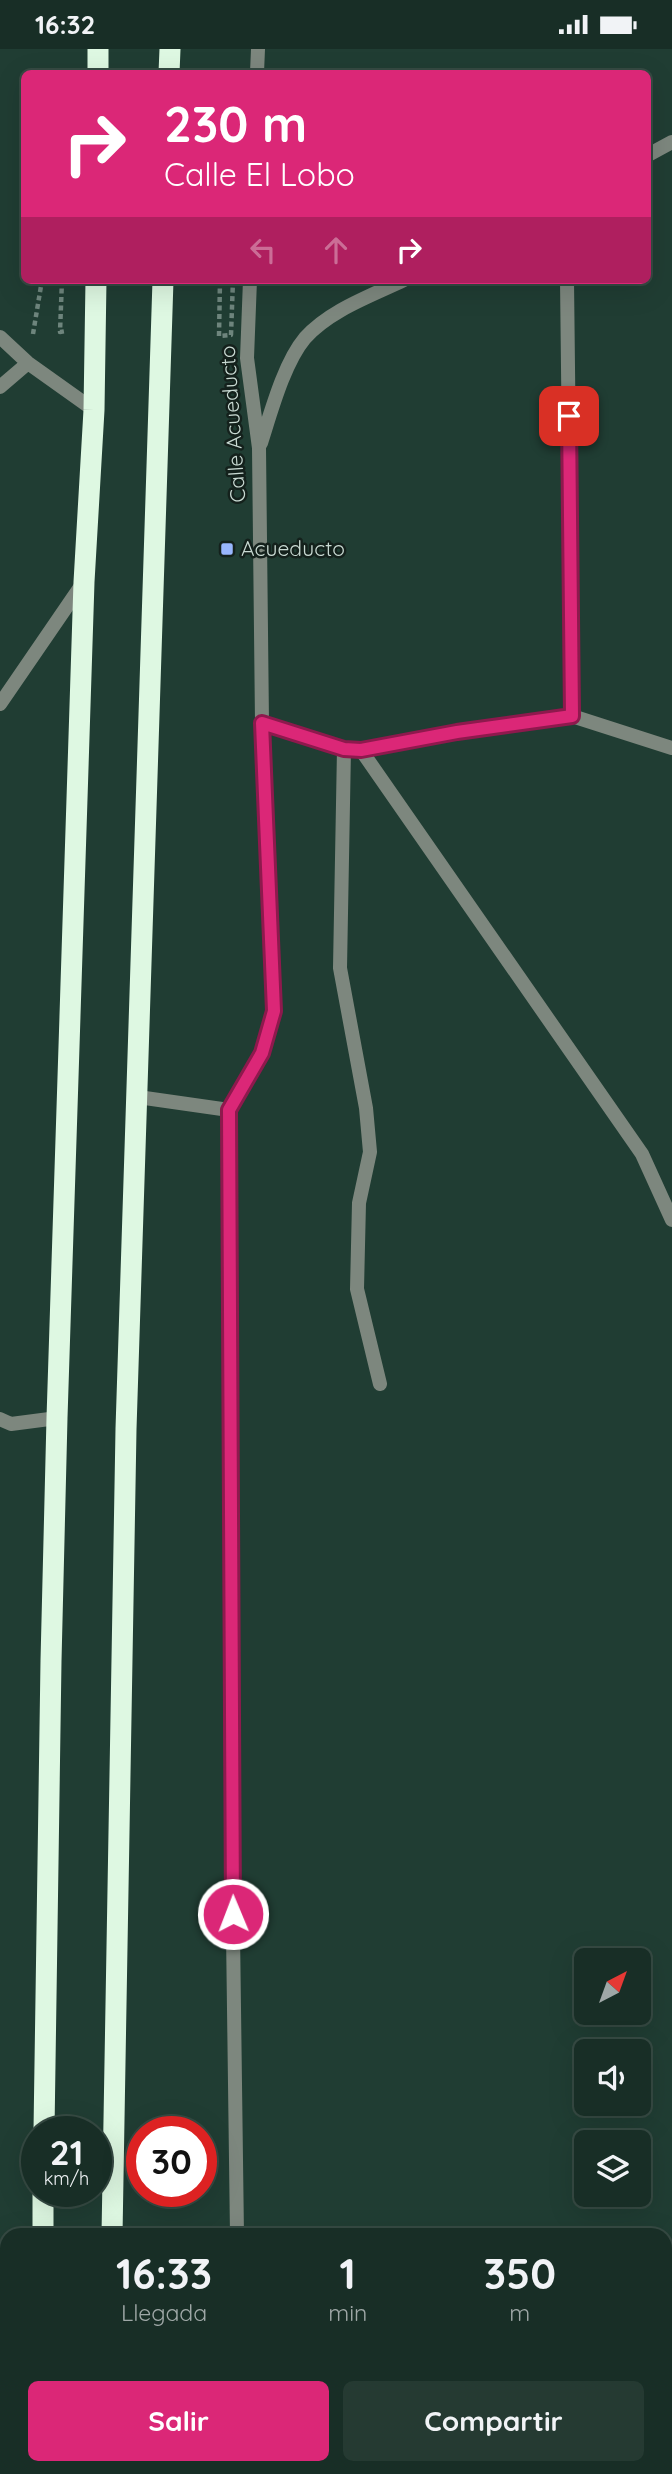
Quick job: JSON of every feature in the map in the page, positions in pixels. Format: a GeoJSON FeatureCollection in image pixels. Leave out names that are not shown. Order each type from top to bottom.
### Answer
{"type":"FeatureCollection","features":[{"type":"Feature","properties":{"kind":"highway"},"geometry":{"type":"LineString","coordinates":[[98,70],[99,49]]}},
{"type":"Feature","properties":{"kind":"highway"},"geometry":{"type":"LineString","coordinates":[[169,70],[170,49]]}},
{"type":"Feature","properties":{"kind":"highway"},"geometry":{"type":"LineString","coordinates":[[44,2116],[57,1419],[84,582],[94,410],[96,284]]}},
{"type":"Feature","properties":{"kind":"highway"},"geometry":{"type":"LineString","coordinates":[[112,2228],[126,1443],[163,284]]}},
{"type":"Feature","properties":{"kind":"highway"},"geometry":{"type":"LineString","coordinates":[[43,2207],[43,2228]]}},
{"type":"Feature","properties":{"kind":"street"},"geometry":{"type":"LineString","coordinates":[[257,70],[258,49]]}},
{"type":"Feature","properties":{"kind":"street"},"geometry":{"type":"LineString","coordinates":[[651,153],[672,142]]}},
{"type":"Feature","properties":{"kind":"street","name":"Calle Acueducto"},"geometry":{"type":"LineString","coordinates":[[229,1110],[262,1053],[274,1011],[262,723],[259,448],[247,358],[250,284]]}},
{"type":"Feature","properties":{"kind":"street"},"geometry":{"type":"LineString","coordinates":[[259,448],[283,378],[305,339],[326,321],[396,284]]}},
{"type":"Feature","properties":{"kind":"street"},"geometry":{"type":"LineString","coordinates":[[567,284],[572,716]]}},
{"type":"Feature","properties":{"kind":"street"},"geometry":{"type":"LineString","coordinates":[[0,337],[28,363],[94,410]]}},
{"type":"Feature","properties":{"kind":"street"},"geometry":{"type":"LineString","coordinates":[[0,387],[28,363]]}},
{"type":"Feature","properties":{"kind":"street"},"geometry":{"type":"LineString","coordinates":[[0,704],[84,582]]}},
{"type":"Feature","properties":{"kind":"street"},"geometry":{"type":"LineString","coordinates":[[262,723],[344,749],[361,750],[457,732],[572,716],[672,748]]}},
{"type":"Feature","properties":{"kind":"street"},"geometry":{"type":"LineString","coordinates":[[344,749],[340,968],[366,1108],[370,1152],[359,1203],[357,1289],[380,1384]]}},
{"type":"Feature","properties":{"kind":"street"},"geometry":{"type":"LineString","coordinates":[[361,750],[642,1154],[672,1220]]}},
{"type":"Feature","properties":{"kind":"street"},"geometry":{"type":"LineString","coordinates":[[138,1097],[229,1110],[231,1781],[237,2228]]}},
{"type":"Feature","properties":{"kind":"street"},"geometry":{"type":"LineString","coordinates":[[0,1419],[11,1424],[57,1419]]}},
{"type":"Feature","properties":{"kind":"path"},"geometry":{"type":"LineString","coordinates":[[28,363],[41,284]]}},
{"type":"Feature","properties":{"kind":"path"},"geometry":{"type":"LineString","coordinates":[[220,284],[219,336],[231,335],[233,284]]}},
{"type":"Feature","properties":{"kind":"place","name":"Acueducto"},"geometry":{"type":"Point","coordinates":[227,549]}},
{"type":"Feature","properties":{"kind":"route"},"geometry":{"type":"LineString","coordinates":[[233,1914],[229,1110],[262,1053],[274,1011],[262,723],[344,749],[361,750],[457,732],[572,716],[569,416]]}}]}
